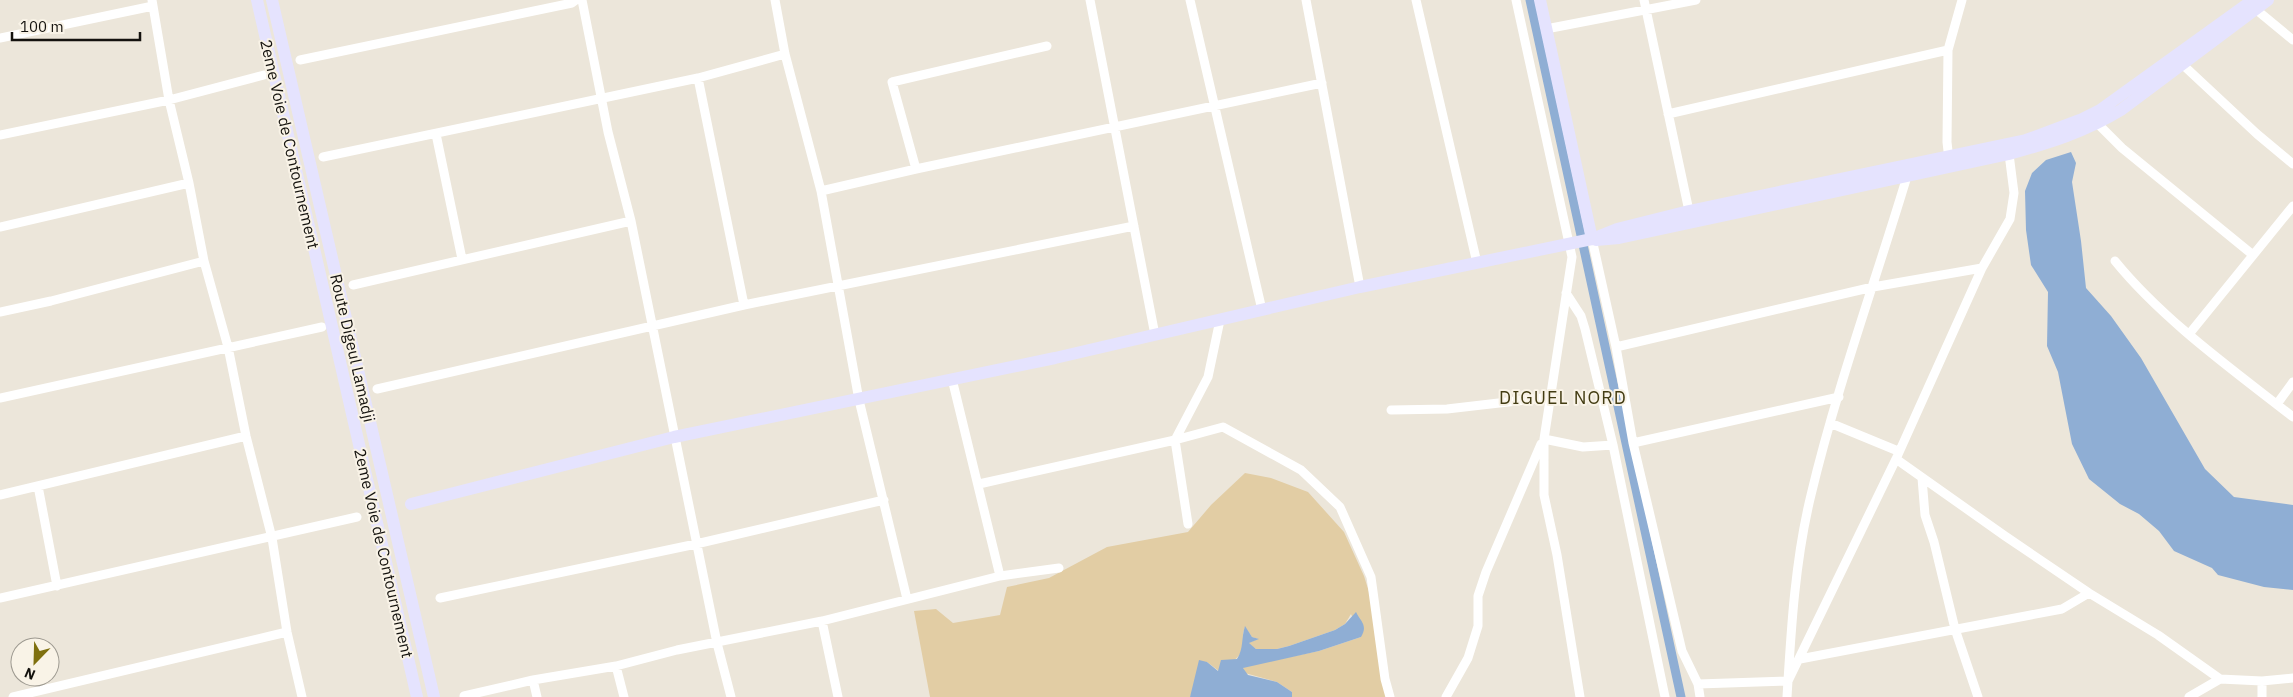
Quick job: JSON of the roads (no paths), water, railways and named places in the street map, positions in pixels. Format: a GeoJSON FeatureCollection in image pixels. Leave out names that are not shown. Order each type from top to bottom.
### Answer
{"type":"FeatureCollection","features":[{"type":"Feature","properties":{"kind":"street","name":"2eme Voie de Contournement"},"geometry":{"type":"LineString","coordinates":[[258,0],[417,697]]}},
{"type":"Feature","properties":{"kind":"street","name":"Route Digeul Lamadji"},"geometry":{"type":"LineString","coordinates":[[272,0],[434,697]]}},
{"type":"Feature","properties":{"kind":"street"},"geometry":{"type":"LineString","coordinates":[[300,60],[572,3],[576,0]]}},
{"type":"Feature","properties":{"kind":"street"},"geometry":{"type":"LineString","coordinates":[[582,0],[601,99],[631,221],[717,643],[732,697]]}},
{"type":"Feature","properties":{"kind":"street"},"geometry":{"type":"LineString","coordinates":[[775,0],[785,54],[821,192],[859,400],[907,599]]}},
{"type":"Feature","properties":{"kind":"street"},"geometry":{"type":"LineString","coordinates":[[1090,0],[1155,335]]}},
{"type":"Feature","properties":{"kind":"street"},"geometry":{"type":"LineString","coordinates":[[1190,0],[1262,310]]}},
{"type":"Feature","properties":{"kind":"street"},"geometry":{"type":"LineString","coordinates":[[1306,0],[1360,287]]}},
{"type":"Feature","properties":{"kind":"street"},"geometry":{"type":"LineString","coordinates":[[1416,0],[1477,262]]}},
{"type":"Feature","properties":{"kind":"street"},"geometry":{"type":"LineString","coordinates":[[1516,0],[1580,242],[1616,346],[1633,443],[1682,651],[1698,684],[1700,697]]}},
{"type":"Feature","properties":{"kind":"street"},"geometry":{"type":"LineString","coordinates":[[1540,0],[1580,242],[1572,257],[1551,382],[1552,397],[1544,439],[1544,495],[1557,555],[1580,697]]}},
{"type":"Feature","properties":{"kind":"street"},"geometry":{"type":"LineString","coordinates":[[1644,0],[1690,211]]}},
{"type":"Feature","properties":{"kind":"street"},"geometry":{"type":"LineString","coordinates":[[1546,30],[1646,12],[1696,0]]}},
{"type":"Feature","properties":{"kind":"street"},"geometry":{"type":"LineString","coordinates":[[1949,161],[1948,50],[1962,0]]}},
{"type":"Feature","properties":{"kind":"street"},"geometry":{"type":"LineString","coordinates":[[2081,126],[2251,3],[2268,0]]}},
{"type":"Feature","properties":{"kind":"street"},"geometry":{"type":"LineString","coordinates":[[0,38],[152,3],[169,100],[190,183],[204,261],[228,348],[246,436],[272,538],[287,632],[302,697]]}},
{"type":"Feature","properties":{"kind":"street"},"geometry":{"type":"LineString","coordinates":[[1580,242],[1604,241],[2027,144],[2081,126],[2098,124],[2182,64],[2251,3]]}},
{"type":"Feature","properties":{"kind":"street"},"geometry":{"type":"LineString","coordinates":[[2251,3],[2293,40]]}},
{"type":"Feature","properties":{"kind":"street"},"geometry":{"type":"LineString","coordinates":[[916,169],[892,82],[1047,46]]}},
{"type":"Feature","properties":{"kind":"street"},"geometry":{"type":"LineString","coordinates":[[1668,114],[1948,50]]}},
{"type":"Feature","properties":{"kind":"street"},"geometry":{"type":"LineString","coordinates":[[323,157],[698,78],[785,54]]}},
{"type":"Feature","properties":{"kind":"street"},"geometry":{"type":"LineString","coordinates":[[2182,64],[2257,134],[2293,164]]}},
{"type":"Feature","properties":{"kind":"street"},"geometry":{"type":"LineString","coordinates":[[0,135],[169,100],[264,75]]}},
{"type":"Feature","properties":{"kind":"street"},"geometry":{"type":"LineString","coordinates":[[698,78],[744,305]]}},
{"type":"Feature","properties":{"kind":"street"},"geometry":{"type":"LineString","coordinates":[[821,192],[916,169],[1322,83]]}},
{"type":"Feature","properties":{"kind":"street"},"geometry":{"type":"LineString","coordinates":[[2098,124],[2122,148],[2253,255]]}},
{"type":"Feature","properties":{"kind":"street"},"geometry":{"type":"LineString","coordinates":[[436,134],[462,259]]}},
{"type":"Feature","properties":{"kind":"street"},"geometry":{"type":"LineString","coordinates":[[1949,161],[2009,154],[2027,144]]}},
{"type":"Feature","properties":{"kind":"street"},"geometry":{"type":"LineString","coordinates":[[1788,681],[1897,455],[1982,268],[2010,219],[2013,206],[2009,154]]}},
{"type":"Feature","properties":{"kind":"street"},"geometry":{"type":"LineString","coordinates":[[411,504],[674,437],[859,400],[1155,335],[1360,287],[1580,242],[1617,229],[1690,211],[1909,170]]}},
{"type":"Feature","properties":{"kind":"street"},"geometry":{"type":"LineString","coordinates":[[1787,697],[1799,558],[1811,495],[1830,423],[1909,170]]}},
{"type":"Feature","properties":{"kind":"street"},"geometry":{"type":"LineString","coordinates":[[0,227],[190,183]]}},
{"type":"Feature","properties":{"kind":"street"},"geometry":{"type":"LineString","coordinates":[[2190,333],[2293,206]]}},
{"type":"Feature","properties":{"kind":"street"},"geometry":{"type":"LineString","coordinates":[[353,285],[631,221]]}},
{"type":"Feature","properties":{"kind":"street"},"geometry":{"type":"LineString","coordinates":[[377,389],[839,284],[1134,226]]}},
{"type":"Feature","properties":{"kind":"street"},"geometry":{"type":"LineString","coordinates":[[0,312],[51,301],[204,261]]}},
{"type":"Feature","properties":{"kind":"street"},"geometry":{"type":"LineString","coordinates":[[2115,261],[2137,287],[2293,417]]}},
{"type":"Feature","properties":{"kind":"street"},"geometry":{"type":"LineString","coordinates":[[1616,346],[1873,286],[1982,268]]}},
{"type":"Feature","properties":{"kind":"street"},"geometry":{"type":"LineString","coordinates":[[1566,293],[1581,316],[1612,445],[1665,697]]}},
{"type":"Feature","properties":{"kind":"street"},"geometry":{"type":"LineString","coordinates":[[1188,524],[1175,440],[1208,377],[1220,320]]}},
{"type":"Feature","properties":{"kind":"street"},"geometry":{"type":"LineString","coordinates":[[1,395],[322,327]]}},
{"type":"Feature","properties":{"kind":"street"},"geometry":{"type":"LineString","coordinates":[[952,379],[1000,576]]}},
{"type":"Feature","properties":{"kind":"street"},"geometry":{"type":"LineString","coordinates":[[2277,404],[2293,382]]}},
{"type":"Feature","properties":{"kind":"street"},"geometry":{"type":"LineString","coordinates":[[1391,410],[1447,408],[1552,397]]}},
{"type":"Feature","properties":{"kind":"street"},"geometry":{"type":"LineString","coordinates":[[1633,443],[1839,397]]}},
{"type":"Feature","properties":{"kind":"street"},"geometry":{"type":"LineString","coordinates":[[1830,423],[1897,455],[1922,478],[2089,593],[2158,635],[2220,679],[2262,681],[2293,678]]}},
{"type":"Feature","properties":{"kind":"street"},"geometry":{"type":"LineString","coordinates":[[979,484],[1175,440],[1223,427],[1301,470],[1340,507],[1371,577],[1385,679],[1390,697]]}},
{"type":"Feature","properties":{"kind":"street"},"geometry":{"type":"LineString","coordinates":[[0,495],[246,436]]}},
{"type":"Feature","properties":{"kind":"street"},"geometry":{"type":"LineString","coordinates":[[1544,439],[1583,447],[1612,445]]}},
{"type":"Feature","properties":{"kind":"street"},"geometry":{"type":"LineString","coordinates":[[1446,697],[1468,658],[1476,634],[1478,626],[1478,596],[1486,572],[1544,439]]}},
{"type":"Feature","properties":{"kind":"street"},"geometry":{"type":"LineString","coordinates":[[1922,478],[1925,515],[1955,629],[1978,697]]}},
{"type":"Feature","properties":{"kind":"street"},"geometry":{"type":"LineString","coordinates":[[38,486],[57,586]]}},
{"type":"Feature","properties":{"kind":"street"},"geometry":{"type":"LineString","coordinates":[[440,598],[696,544],[884,500]]}},
{"type":"Feature","properties":{"kind":"street"},"geometry":{"type":"LineString","coordinates":[[0,598],[272,538],[357,517]]}},
{"type":"Feature","properties":{"kind":"street"},"geometry":{"type":"LineString","coordinates":[[464,696],[533,680],[616,666],[822,621],[1000,576],[1059,568]]}},
{"type":"Feature","properties":{"kind":"street"},"geometry":{"type":"LineString","coordinates":[[1800,659],[2062,609],[2089,593]]}},
{"type":"Feature","properties":{"kind":"street"},"geometry":{"type":"LineString","coordinates":[[822,621],[838,697]]}},
{"type":"Feature","properties":{"kind":"street"},"geometry":{"type":"LineString","coordinates":[[13,697],[287,632]]}},
{"type":"Feature","properties":{"kind":"street"},"geometry":{"type":"LineString","coordinates":[[616,666],[624,697]]}},
{"type":"Feature","properties":{"kind":"street"},"geometry":{"type":"LineString","coordinates":[[2189,697],[2220,679]]}},
{"type":"Feature","properties":{"kind":"street"},"geometry":{"type":"LineString","coordinates":[[533,680],[538,697]]}},
{"type":"Feature","properties":{"kind":"street"},"geometry":{"type":"LineString","coordinates":[[1698,684],[1788,681]]}},
{"type":"Feature","properties":{"kind":"street"},"geometry":{"type":"LineString","coordinates":[[2262,681],[2262,697]]}},
{"type":"Feature","properties":{"kind":"water"},"geometry":{"type":"Polygon","coordinates":[[[2071,152],[2076,163],[2072,182],[2086,288],[2111,316],[2141,358],[2205,469],[2234,497],[2293,505],[2293,590],[2264,587],[2218,575],[2212,568],[2174,551],[2159,531],[2139,514],[2120,504],[2089,479],[2072,444],[2058,372],[2047,346],[2048,292],[2031,265],[2026,230],[2025,191],[2032,173],[2046,160],[2071,152]]]}},
{"type":"Feature","properties":{"kind":"water"},"geometry":{"type":"Polygon","coordinates":[[[1356,612],[1364,626],[1361,637],[1319,651],[1243,668],[1248,675],[1277,682],[1292,692],[1292,697],[1190,697],[1199,660],[1207,662],[1218,671],[1221,660],[1237,659],[1241,651],[1245,626],[1252,637],[1259,639],[1249,643],[1256,649],[1277,649],[1335,630],[1345,624],[1356,612]]]}},
{"type":"Feature","properties":{"kind":"waterway"},"geometry":{"type":"LineString","coordinates":[[1530,0],[1681,697]]}},
{"type":"Feature","properties":{"kind":"district","name":"DIGUEL NORD"},"geometry":{"type":"Point","coordinates":[1563,397]}}]}
